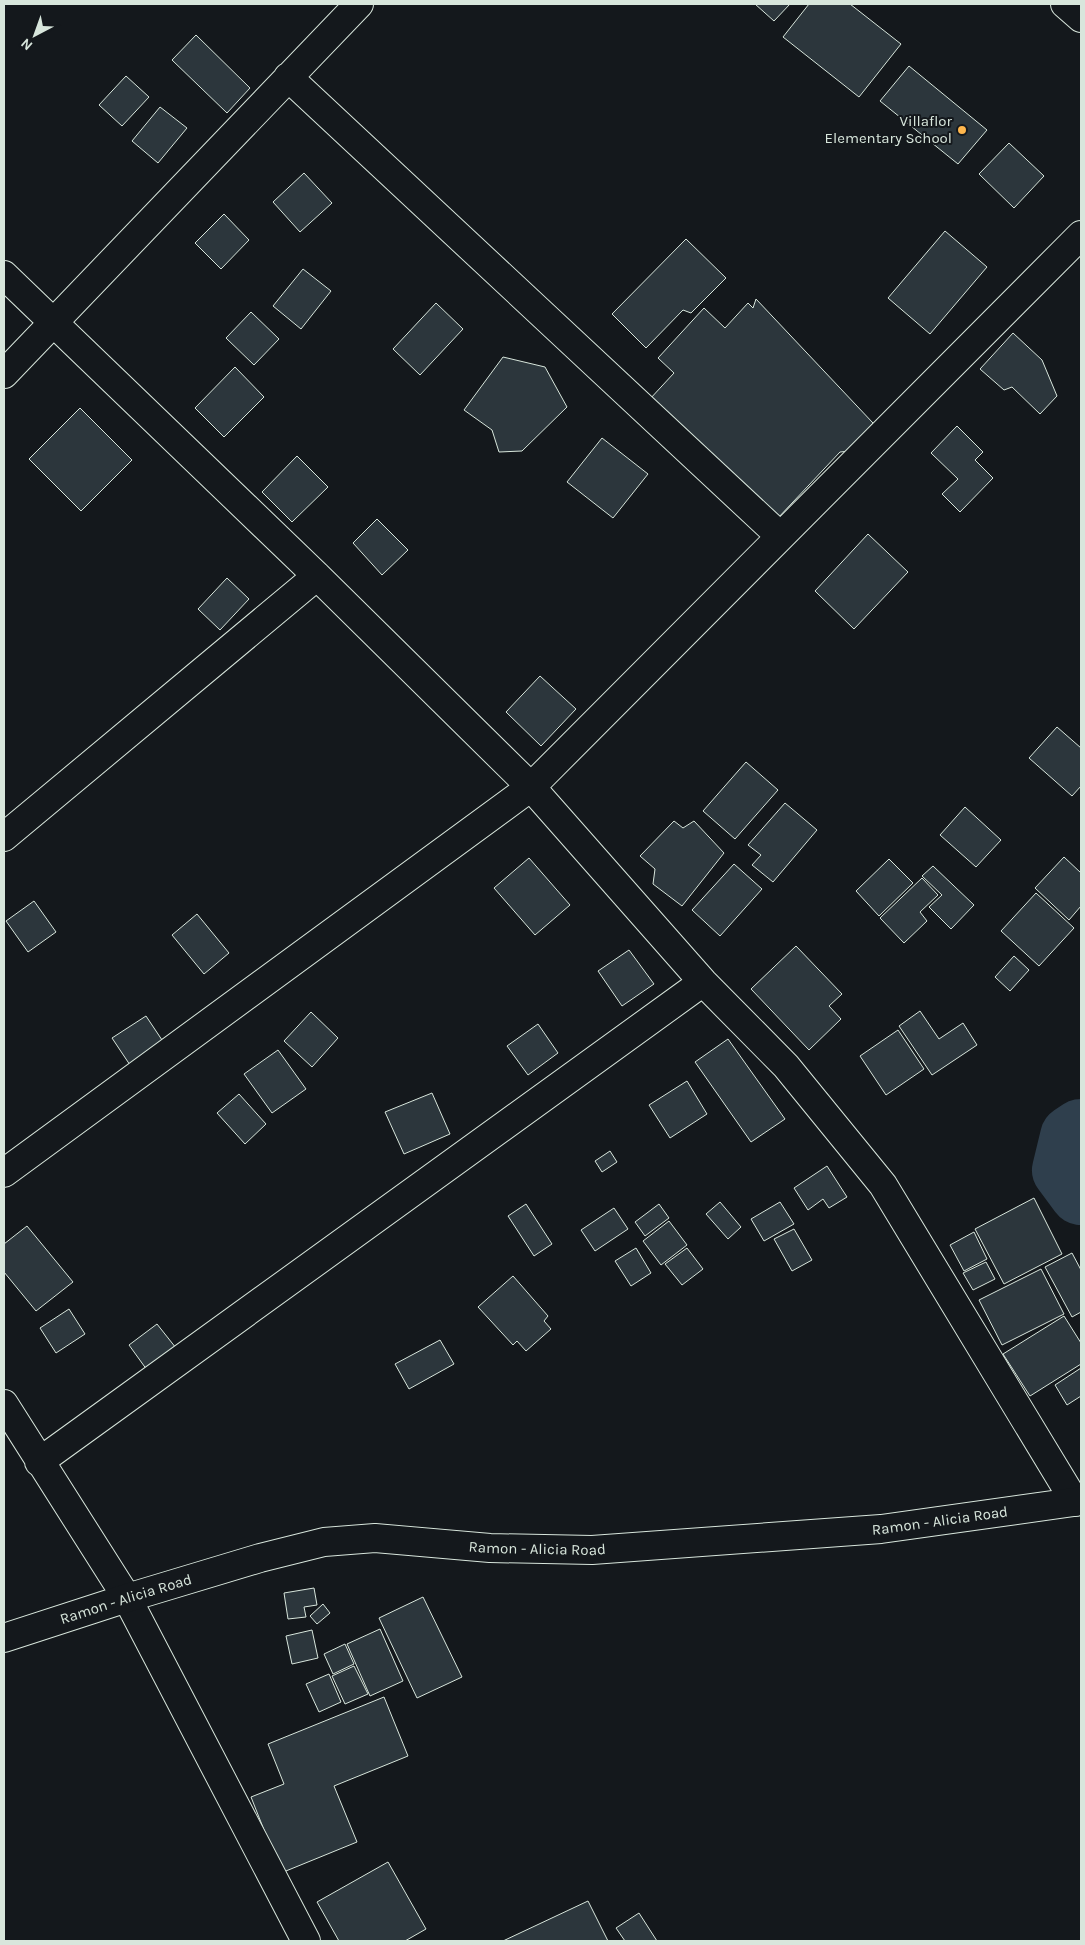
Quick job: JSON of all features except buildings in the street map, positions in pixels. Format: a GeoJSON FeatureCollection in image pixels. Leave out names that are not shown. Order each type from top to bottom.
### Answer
{"type":"FeatureCollection","features":[{"type":"Feature","properties":{"kind":"street"},"geometry":{"type":"LineString","coordinates":[[4,374],[359,4]]}},
{"type":"Feature","properties":{"kind":"street"},"geometry":{"type":"LineString","coordinates":[[1065,4],[1081,18]]}},
{"type":"Feature","properties":{"kind":"street"},"geometry":{"type":"LineString","coordinates":[[288,77],[780,536]]}},
{"type":"Feature","properties":{"kind":"street"},"geometry":{"type":"LineString","coordinates":[[4,1173],[531,787],[1081,235]]}},
{"type":"Feature","properties":{"kind":"street"},"geometry":{"type":"LineString","coordinates":[[4,275],[317,576],[531,787],[703,982],[786,1066],[883,1185],[1078,1502]]}},
{"type":"Feature","properties":{"kind":"street"},"geometry":{"type":"LineString","coordinates":[[4,837],[317,576]]}},
{"type":"Feature","properties":{"kind":"street"},"geometry":{"type":"LineString","coordinates":[[39,1462],[703,982]]}},
{"type":"Feature","properties":{"kind":"street"},"geometry":{"type":"LineString","coordinates":[[4,1404],[126,1598],[306,1941]]}},
{"type":"Feature","properties":{"kind":"street","name":"Ramon - Alicia Road"},"geometry":{"type":"LineString","coordinates":[[4,1638],[126,1598],[260,1558],[324,1542],[376,1538],[490,1548],[592,1550],[881,1529],[979,1514],[1078,1502]]}},
{"type":"Feature","properties":{"kind":"waterway"},"geometry":{"type":"LineString","coordinates":[[1081,1131],[1072,1137],[1064,1170],[1081,1193]]}},
{"type":"Feature","properties":{"kind":"place","name":"Villaflor Elementary School"},"geometry":{"type":"Point","coordinates":[962,130]}}]}
